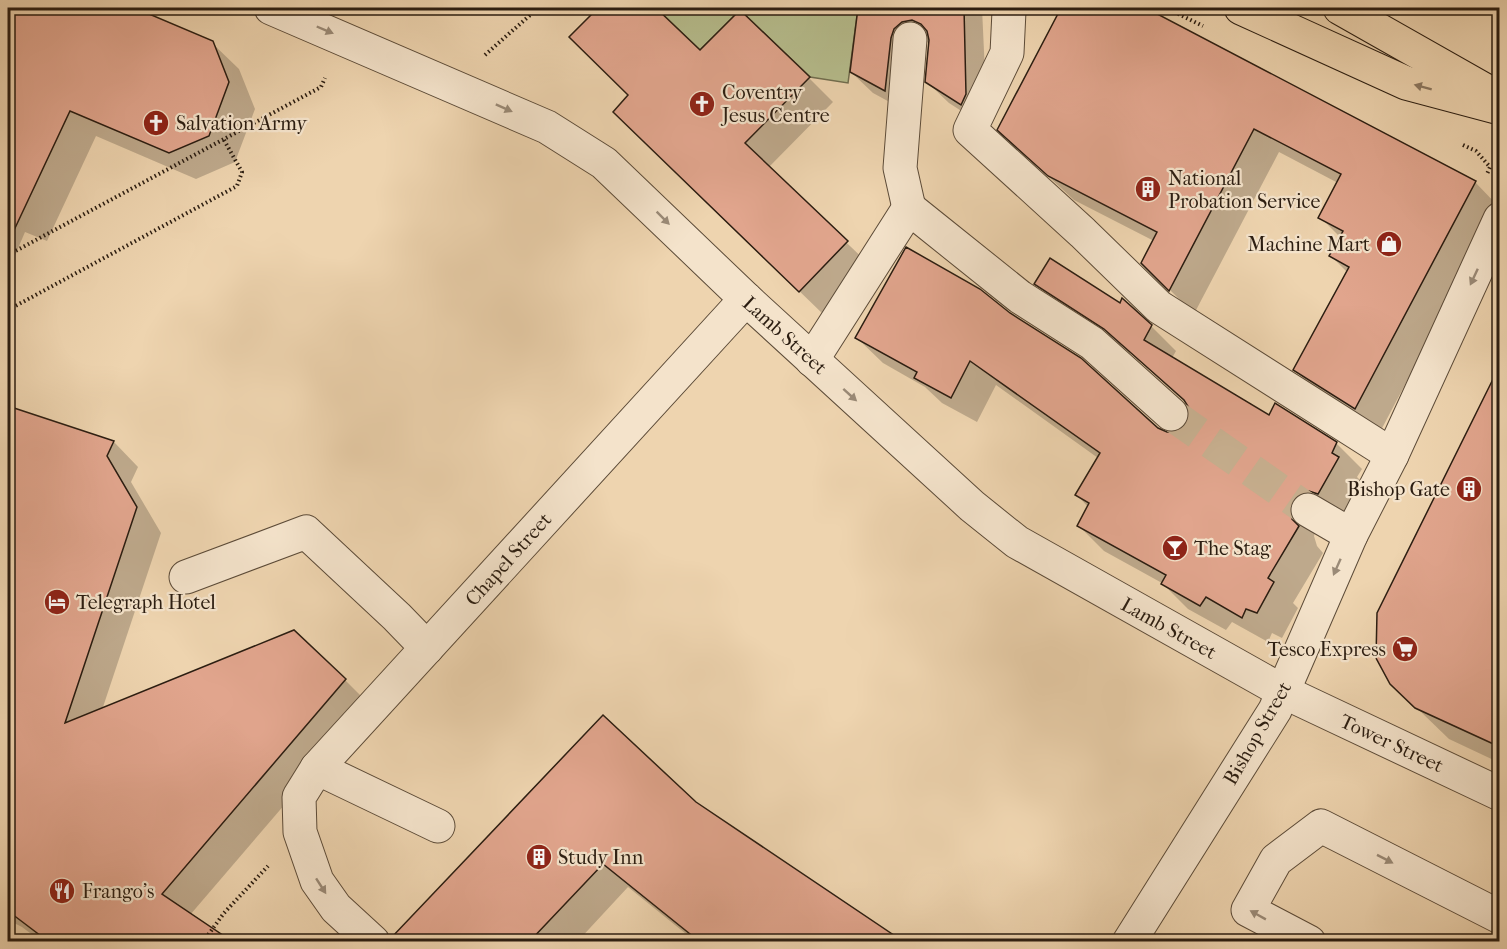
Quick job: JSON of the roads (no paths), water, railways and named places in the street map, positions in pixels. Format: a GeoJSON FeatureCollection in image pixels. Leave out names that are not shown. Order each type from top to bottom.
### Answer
{"type":"FeatureCollection","features":[{"type":"Feature","properties":{"kind":"highway"},"geometry":{"type":"LineString","coordinates":[[1241,8],[1406,83],[1500,108]]}},
{"type":"Feature","properties":{"kind":"highway"},"geometry":{"type":"LineString","coordinates":[[1340,8],[1500,98]]}},
{"type":"Feature","properties":{"kind":"street","name":"Lamb Street"},"geometry":{"type":"LineString","coordinates":[[271,8],[547,127],[604,163],[746,300],[972,506],[1017,542],[1284,692]]}},
{"type":"Feature","properties":{"kind":"street"},"geometry":{"type":"LineString","coordinates":[[1009,11],[1007,52],[970,130],[1083,233],[1159,307],[1392,455]]}},
{"type":"Feature","properties":{"kind":"street"},"geometry":{"type":"LineString","coordinates":[[910,39],[900,168],[909,208],[1020,297],[1092,343],[1172,414]]}},
{"type":"Feature","properties":{"kind":"street"},"geometry":{"type":"LineString","coordinates":[[812,360],[909,208]]}},
{"type":"Feature","properties":{"kind":"street","name":"Bishop Street"},"geometry":{"type":"LineString","coordinates":[[1129,942],[1275,710],[1351,535],[1392,455],[1500,219]]}},
{"type":"Feature","properties":{"kind":"street","name":"Chapel Street"},"geometry":{"type":"LineString","coordinates":[[373,942],[336,908],[316,881],[300,832],[299,797],[317,768],[746,300]]}},
{"type":"Feature","properties":{"kind":"street"},"geometry":{"type":"LineString","coordinates":[[1308,510],[1351,535]]}},
{"type":"Feature","properties":{"kind":"street"},"geometry":{"type":"LineString","coordinates":[[186,577],[306,532],[427,648]]}},
{"type":"Feature","properties":{"kind":"street","name":"Tower Street"},"geometry":{"type":"LineString","coordinates":[[1284,692],[1500,794]]}},
{"type":"Feature","properties":{"kind":"street"},"geometry":{"type":"LineString","coordinates":[[317,768],[438,826]]}},
{"type":"Feature","properties":{"kind":"street"},"geometry":{"type":"LineString","coordinates":[[1309,942],[1248,910],[1276,861],[1322,826],[1500,917]]}},
{"type":"Feature","properties":{"kind":"tunnel"},"geometry":{"type":"LineString","coordinates":[[1171,414],[1308,510]]}},
{"type":"Feature","properties":{"kind":"place","name":"Coventry Jesus Centre"},"geometry":{"type":"Point","coordinates":[702,104]}},
{"type":"Feature","properties":{"kind":"place","name":"Salvation Army"},"geometry":{"type":"Point","coordinates":[156,123]}},
{"type":"Feature","properties":{"kind":"place","name":"National Probation Service"},"geometry":{"type":"Point","coordinates":[1148,189]}},
{"type":"Feature","properties":{"kind":"place","name":"Machine Mart"},"geometry":{"type":"Point","coordinates":[1389,244]}},
{"type":"Feature","properties":{"kind":"place","name":"Bishop Gate"},"geometry":{"type":"Point","coordinates":[1469,489]}},
{"type":"Feature","properties":{"kind":"place","name":"The Stag"},"geometry":{"type":"Point","coordinates":[1175,548]}},
{"type":"Feature","properties":{"kind":"place","name":"Telegraph Hotel"},"geometry":{"type":"Point","coordinates":[57,602]}},
{"type":"Feature","properties":{"kind":"place","name":"Tesco Express"},"geometry":{"type":"Point","coordinates":[1405,649]}},
{"type":"Feature","properties":{"kind":"place","name":"Study Inn"},"geometry":{"type":"Point","coordinates":[539,857]}},
{"type":"Feature","properties":{"kind":"place","name":"Frango's"},"geometry":{"type":"Point","coordinates":[62,891]}}]}
